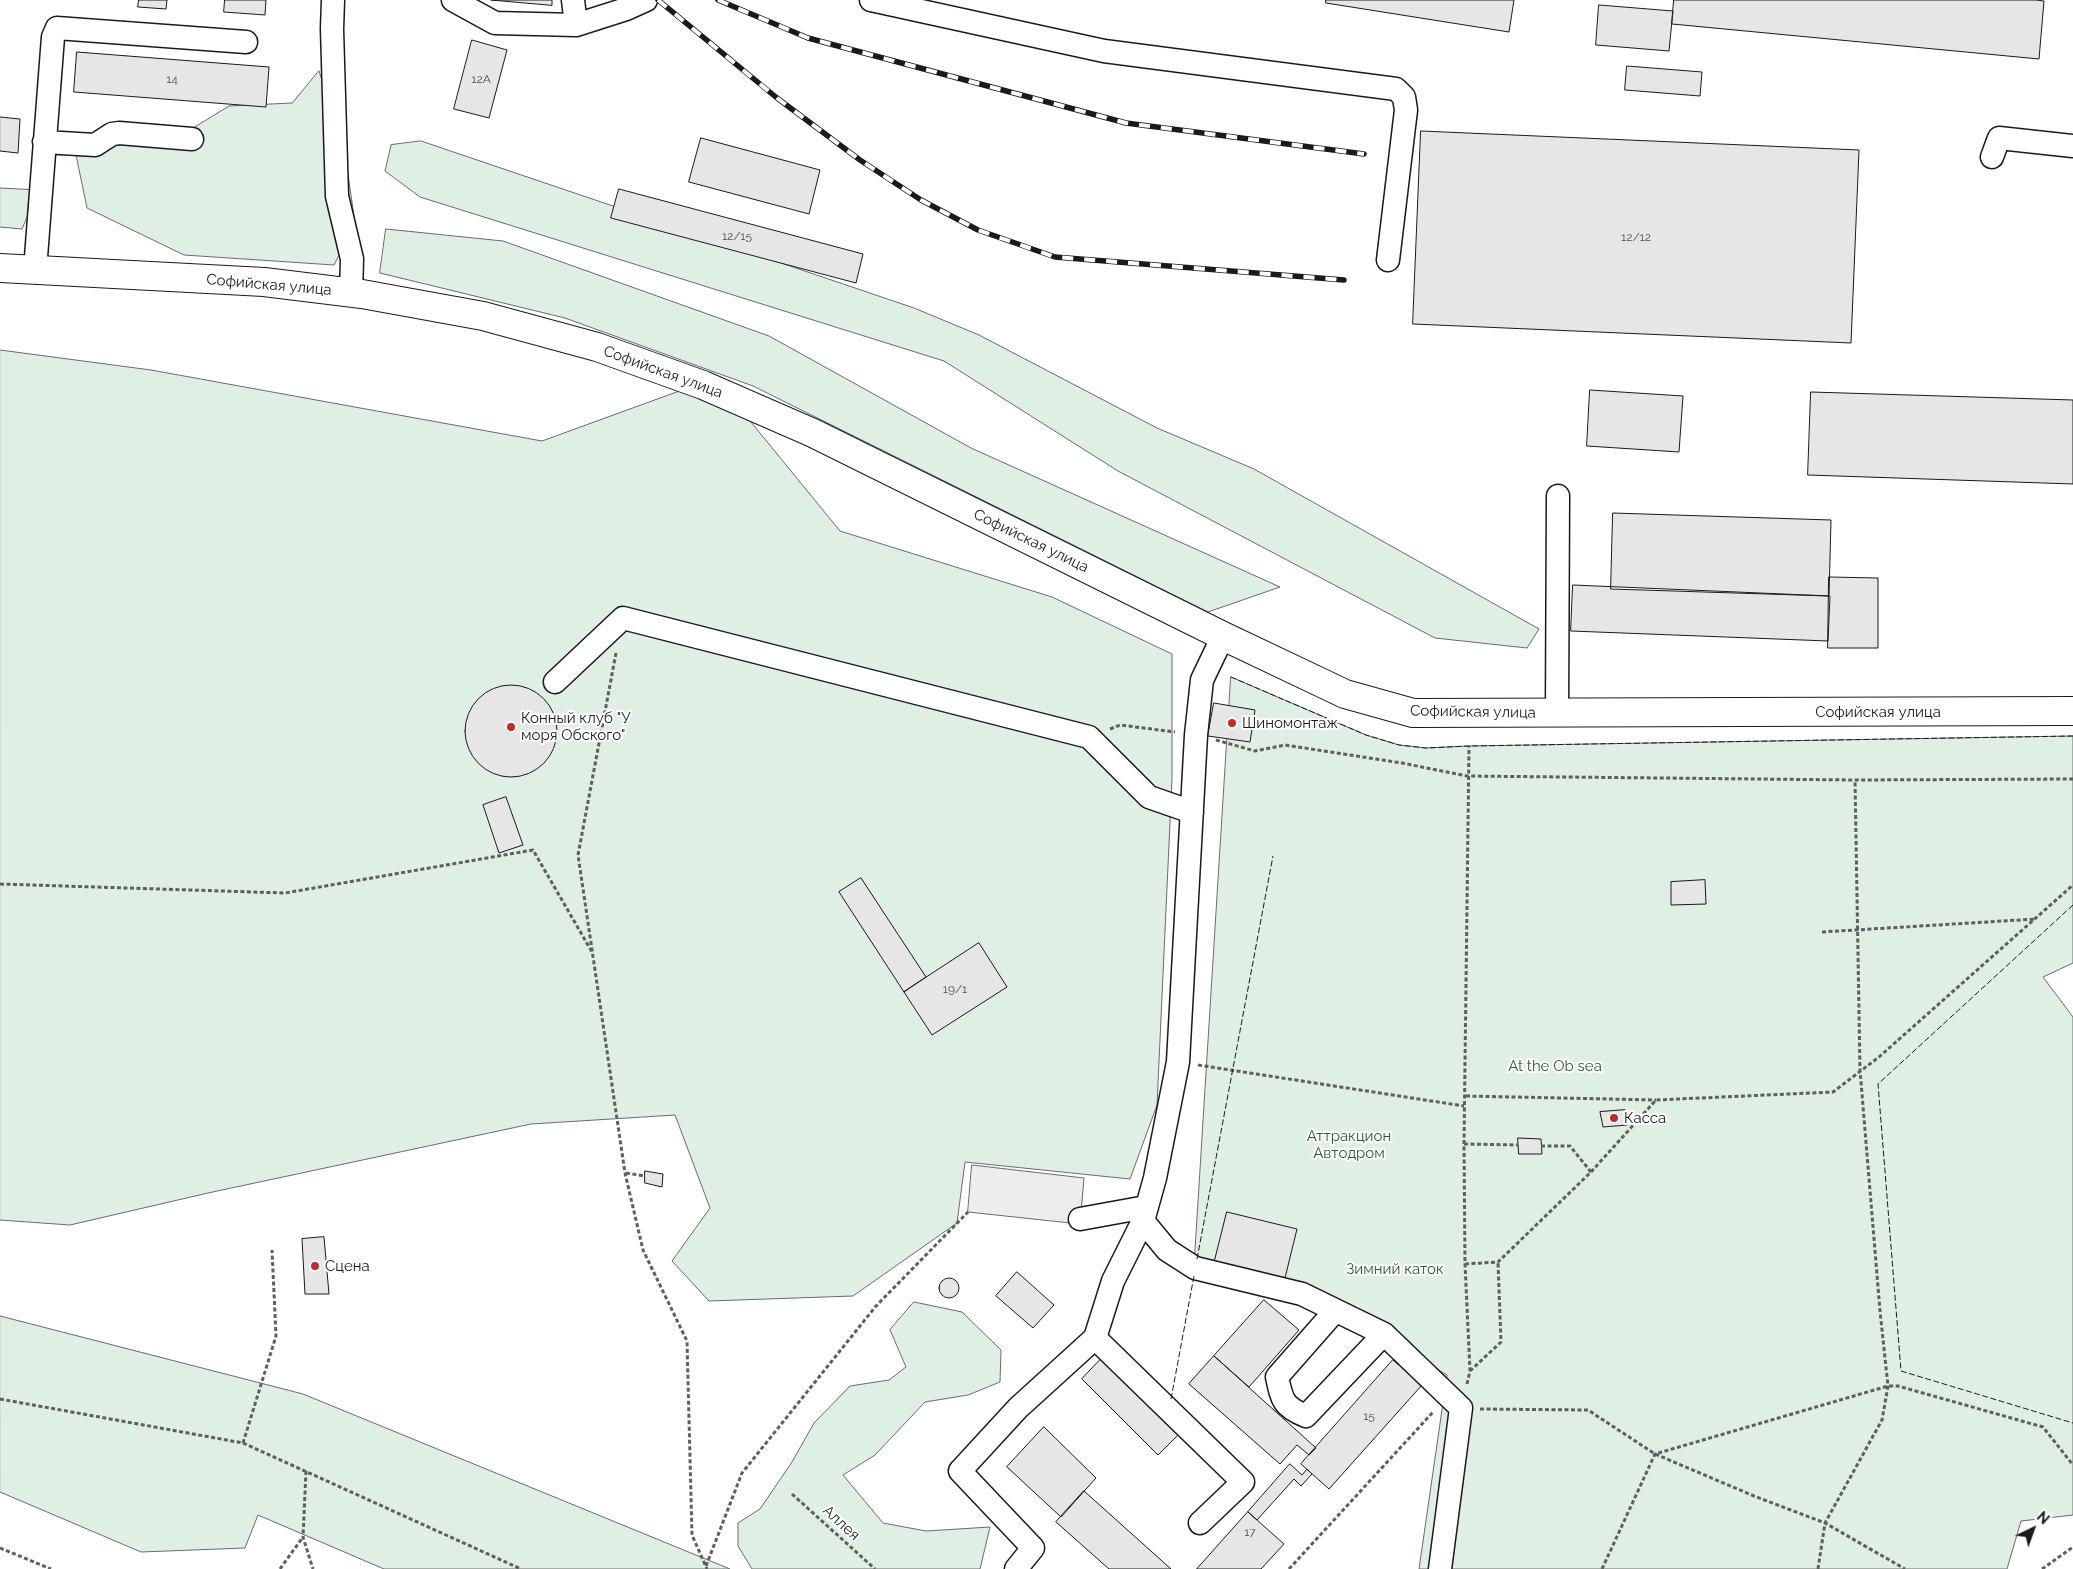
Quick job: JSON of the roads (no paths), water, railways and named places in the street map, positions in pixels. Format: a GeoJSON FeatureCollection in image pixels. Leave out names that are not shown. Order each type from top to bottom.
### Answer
{"type":"FeatureCollection","features":[{"type":"Feature","properties":{"kind":"main road","name":"Софийская улица"},"geometry":{"type":"LineString","coordinates":[[0,268],[264,282],[351,293],[483,316],[597,347],[703,385],[813,433],[1223,636],[1346,694],[1413,713],[2073,711]]}},
{"type":"Feature","properties":{"kind":"lane"},"geometry":{"type":"LineString","coordinates":[[333,0],[332,29],[337,196],[352,259],[351,293]]}},
{"type":"Feature","properties":{"kind":"lane"},"geometry":{"type":"LineString","coordinates":[[453,0],[496,23],[576,25],[626,9],[646,0]]}},
{"type":"Feature","properties":{"kind":"lane"},"geometry":{"type":"LineString","coordinates":[[573,0],[576,25]]}},
{"type":"Feature","properties":{"kind":"lane"},"geometry":{"type":"LineString","coordinates":[[871,0],[1104,51],[1396,89],[1404,97],[1406,110],[1388,260]]}},
{"type":"Feature","properties":{"kind":"lane"},"geometry":{"type":"LineString","coordinates":[[35,270],[53,37],[57,28],[246,42]]}},
{"type":"Feature","properties":{"kind":"lane"},"geometry":{"type":"LineString","coordinates":[[44,142],[95,145],[112,134],[119,133],[192,139]]}},
{"type":"Feature","properties":{"kind":"lane"},"geometry":{"type":"LineString","coordinates":[[1992,157],[1999,138],[2073,146]]}},
{"type":"Feature","properties":{"kind":"lane"},"geometry":{"type":"LineString","coordinates":[[1557,714],[1558,496]]}},
{"type":"Feature","properties":{"kind":"lane"},"geometry":{"type":"LineString","coordinates":[[555,682],[623,618],[1089,737],[1149,797],[1192,812]]}},
{"type":"Feature","properties":{"kind":"lane"},"geometry":{"type":"LineString","coordinates":[[1016,1569],[1033,1548],[960,1471],[1018,1408],[1095,1338],[1113,1281],[1145,1214],[1155,1178],[1178,1062],[1196,735],[1202,680],[1223,636]]}},
{"type":"Feature","properties":{"kind":"lane"},"geometry":{"type":"LineString","coordinates":[[1080,1219],[1145,1214]]}},
{"type":"Feature","properties":{"kind":"lane"},"geometry":{"type":"LineString","coordinates":[[1145,1214],[1167,1250],[1195,1268],[1302,1294],[1384,1334],[1455,1402],[1440,1569]]}},
{"type":"Feature","properties":{"kind":"lane"},"geometry":{"type":"LineString","coordinates":[[1335,1311],[1277,1378],[1283,1400],[1292,1411],[1306,1416],[1384,1334]]}},
{"type":"Feature","properties":{"kind":"lane"},"geometry":{"type":"LineString","coordinates":[[1095,1338],[1242,1482],[1200,1523]]}},
{"type":"Feature","properties":{"kind":"railway"},"geometry":{"type":"LineString","coordinates":[[658,0],[777,98],[860,160],[921,200],[978,230],[1055,257],[1344,280]]}},
{"type":"Feature","properties":{"kind":"railway"},"geometry":{"type":"LineString","coordinates":[[718,0],[808,38],[1126,123],[1364,154]]}},
{"type":"Feature","properties":{"kind":"place","name":"Шиномонтаж"},"geometry":{"type":"Point","coordinates":[1232,723]}},
{"type":"Feature","properties":{"kind":"place","name":"Конный клуб \"У моря Обского\""},"geometry":{"type":"Point","coordinates":[511,727]}},
{"type":"Feature","properties":{"kind":"place","name":"Касса"},"geometry":{"type":"Point","coordinates":[1614,1118]}},
{"type":"Feature","properties":{"kind":"place","name":"Сцена"},"geometry":{"type":"Point","coordinates":[315,1266]}},
{"type":"Feature","properties":{"kind":"park label","name":"At the Ob sea"},"geometry":{"type":"Point","coordinates":[1555,1066]}},
{"type":"Feature","properties":{"kind":"park label","name":"Аттракцион Автодром"},"geometry":{"type":"Point","coordinates":[1349,1144]}},
{"type":"Feature","properties":{"kind":"park label","name":"Зимний каток"},"geometry":{"type":"Point","coordinates":[1395,1269]}}]}
